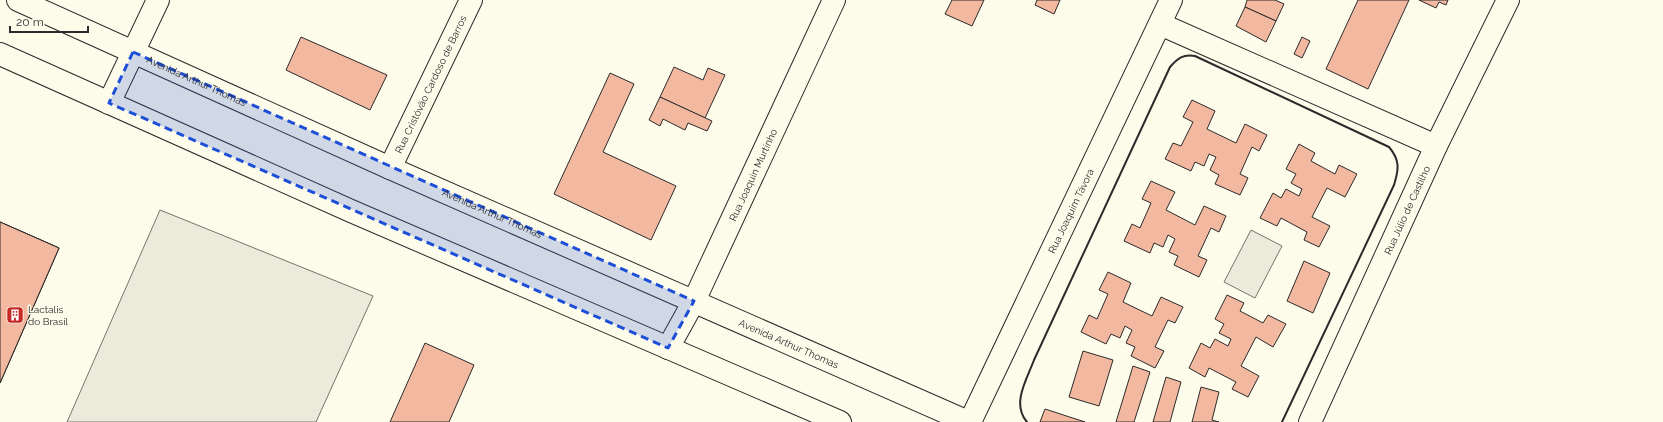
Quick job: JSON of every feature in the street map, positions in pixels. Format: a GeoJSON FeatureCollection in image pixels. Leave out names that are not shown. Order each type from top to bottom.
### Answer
{"type":"FeatureCollection","features":[{"type":"Feature","properties":{"kind":"main road","name":"Avenida Arthur Thomas"},"geometry":{"type":"LineString","coordinates":[[18,0],[390,168],[969,422]]}},
{"type":"Feature","properties":{"kind":"main road"},"geometry":{"type":"LineString","coordinates":[[109,103],[158,0]]}},
{"type":"Feature","properties":{"kind":"main road","name":"Rua Cristóvão Cardoso de Barros"},"geometry":{"type":"LineString","coordinates":[[390,168],[471,0]]}},
{"type":"Feature","properties":{"kind":"main road","name":"Rua Joaquin Murtinho"},"geometry":{"type":"LineString","coordinates":[[668,348],[694,301],[834,0]]}},
{"type":"Feature","properties":{"kind":"main road","name":"Rua Joaquim Távora"},"geometry":{"type":"LineString","coordinates":[[969,422],[1160,24],[1170,0]]}},
{"type":"Feature","properties":{"kind":"main road","name":"Rua Júlio de Castilho"},"geometry":{"type":"LineString","coordinates":[[1310,422],[1436,146],[1508,0]]}},
{"type":"Feature","properties":{"kind":"main road"},"geometry":{"type":"LineString","coordinates":[[1160,24],[1436,146]]}},
{"type":"Feature","properties":{"kind":"main road"},"geometry":{"type":"LineString","coordinates":[[0,54],[351,211],[840,422]]}},
{"type":"Feature","properties":{"kind":"highlighted area"},"geometry":{"type":"Polygon","coordinates":[[[133,52],[694,301],[668,348],[109,103],[133,52]]]}},
{"type":"Feature","properties":{"kind":"shaded area"},"geometry":{"type":"Polygon","coordinates":[[[160,210],[373,296],[316,422],[67,422],[160,210]]]}},
{"type":"Feature","properties":{"kind":"shaded area"},"geometry":{"type":"Polygon","coordinates":[[[1251,230],[1282,246],[1255,298],[1224,282],[1251,230]]]}},
{"type":"Feature","properties":{"kind":"building"},"geometry":{"type":"Polygon","coordinates":[[[952,0],[984,0],[972,26],[945,14],[952,0]]]}},
{"type":"Feature","properties":{"kind":"building"},"geometry":{"type":"Polygon","coordinates":[[[1037,0],[1060,0],[1054,14],[1035,5],[1037,0]]]}},
{"type":"Feature","properties":{"kind":"building"},"geometry":{"type":"Polygon","coordinates":[[[1247,0],[1275,0],[1284,4],[1276,21],[1245,7],[1247,0]]]}},
{"type":"Feature","properties":{"kind":"building"},"geometry":{"type":"Polygon","coordinates":[[[1358,0],[1409,0],[1368,89],[1326,69],[1358,0]]]}},
{"type":"Feature","properties":{"kind":"building"},"geometry":{"type":"Polygon","coordinates":[[[1419,0],[1448,0],[1446,5],[1439,2],[1436,8],[1419,0]]]}},
{"type":"Feature","properties":{"kind":"building"},"geometry":{"type":"Polygon","coordinates":[[[1245,7],[1276,21],[1266,42],[1236,26],[1245,7]]]}},
{"type":"Feature","properties":{"kind":"building"},"geometry":{"type":"Polygon","coordinates":[[[301,37],[387,75],[370,110],[286,70],[301,37]]]}},
{"type":"Feature","properties":{"kind":"building"},"geometry":{"type":"Polygon","coordinates":[[[1302,37],[1310,41],[1302,58],[1294,54],[1302,37]]]}},
{"type":"Feature","properties":{"kind":"building"},"geometry":{"type":"Polygon","coordinates":[[[674,67],[703,80],[708,68],[725,75],[705,118],[660,97],[674,67]]]}},
{"type":"Feature","properties":{"kind":"building"},"geometry":{"type":"Polygon","coordinates":[[[610,73],[634,84],[603,152],[676,186],[651,240],[554,194],[610,73]]]}},
{"type":"Feature","properties":{"kind":"building"},"geometry":{"type":"Polygon","coordinates":[[[660,97],[712,121],[707,131],[688,123],[685,130],[663,119],[660,126],[649,120],[660,97]]]}},
{"type":"Feature","properties":{"kind":"building"},"geometry":{"type":"Polygon","coordinates":[[[1192,100],[1215,111],[1207,129],[1236,143],[1245,124],[1267,135],[1259,151],[1252,147],[1240,174],[1248,178],[1240,195],[1215,184],[1219,175],[1210,170],[1216,157],[1209,154],[1204,166],[1195,162],[1191,171],[1165,159],[1173,143],[1181,146],[1193,122],[1183,117],[1192,100]]]}},
{"type":"Feature","properties":{"kind":"building"},"geometry":{"type":"Polygon","coordinates":[[[1299,144],[1315,153],[1311,161],[1335,174],[1339,165],[1357,174],[1345,197],[1327,188],[1312,217],[1330,226],[1319,247],[1304,240],[1307,232],[1281,218],[1277,226],[1260,218],[1273,193],[1281,198],[1286,189],[1299,196],[1302,189],[1291,183],[1296,174],[1286,169],[1299,144]]]}},
{"type":"Feature","properties":{"kind":"building"},"geometry":{"type":"Polygon","coordinates":[[[1151,181],[1175,192],[1166,210],[1195,225],[1204,206],[1226,216],[1219,232],[1211,228],[1198,256],[1207,260],[1199,277],[1174,265],[1178,256],[1169,252],[1175,239],[1168,235],[1163,247],[1154,243],[1150,253],[1124,241],[1132,224],[1140,228],[1151,203],[1142,199],[1151,181]]]}},
{"type":"Feature","properties":{"kind":"building","name":"Lactalis do Brasil"},"geometry":{"type":"Polygon","coordinates":[[[0,222],[59,248],[0,383],[0,222]]]}},
{"type":"Feature","properties":{"kind":"building","name":"Lactalis do Brasil"},"geometry":{"type":"Polygon","coordinates":[[[0,222],[59,248],[0,383],[0,222]]]}},
{"type":"Feature","properties":{"kind":"building","name":"Lactalis do Brasil"},"geometry":{"type":"Polygon","coordinates":[[[0,222],[59,248],[0,383],[0,222]]]}},
{"type":"Feature","properties":{"kind":"building"},"geometry":{"type":"Polygon","coordinates":[[[1304,261],[1330,273],[1313,313],[1287,301],[1304,261]]]}},
{"type":"Feature","properties":{"kind":"building"},"geometry":{"type":"Polygon","coordinates":[[[1108,272],[1131,283],[1123,302],[1152,316],[1161,297],[1183,307],[1175,323],[1168,320],[1155,347],[1164,351],[1155,368],[1131,356],[1135,347],[1126,343],[1132,330],[1125,326],[1120,338],[1111,334],[1106,344],[1081,332],[1089,315],[1097,319],[1108,294],[1099,290],[1108,272]]]}},
{"type":"Feature","properties":{"kind":"building"},"geometry":{"type":"Polygon","coordinates":[[[1227,295],[1244,303],[1240,311],[1263,323],[1268,315],[1286,324],[1273,347],[1256,337],[1241,366],[1259,376],[1248,397],[1232,389],[1236,382],[1209,368],[1205,377],[1189,368],[1201,343],[1210,348],[1215,339],[1228,346],[1231,339],[1219,333],[1224,324],[1215,319],[1227,295]]]}},
{"type":"Feature","properties":{"kind":"building"},"geometry":{"type":"Polygon","coordinates":[[[425,343],[474,365],[449,422],[390,422],[425,343]]]}},
{"type":"Feature","properties":{"kind":"building"},"geometry":{"type":"Polygon","coordinates":[[[1083,351],[1113,360],[1099,406],[1069,397],[1083,351]]]}},
{"type":"Feature","properties":{"kind":"building"},"geometry":{"type":"Polygon","coordinates":[[[1133,366],[1150,372],[1134,422],[1116,422],[1133,366]]]}},
{"type":"Feature","properties":{"kind":"building"},"geometry":{"type":"Polygon","coordinates":[[[1166,377],[1181,382],[1170,422],[1153,422],[1166,377]]]}},
{"type":"Feature","properties":{"kind":"building"},"geometry":{"type":"Polygon","coordinates":[[[1201,387],[1219,392],[1212,420],[1219,422],[1192,422],[1201,387]]]}},
{"type":"Feature","properties":{"kind":"building"},"geometry":{"type":"Polygon","coordinates":[[[1045,409],[1085,422],[1040,422],[1045,409]]]}},
{"type":"Feature","properties":{"kind":"wall"},"geometry":{"type":"LineString","coordinates":[[1027,422],[1022,415],[1020,399],[1024,383],[1034,360],[1170,67],[1181,57],[1187,56],[1195,56],[1389,147],[1397,161],[1398,169],[1394,185],[1282,422]]}},
{"type":"Feature","properties":{"kind":"place","name":"Lactalis do Brasil"},"geometry":{"type":"Point","coordinates":[15,315]}}]}
